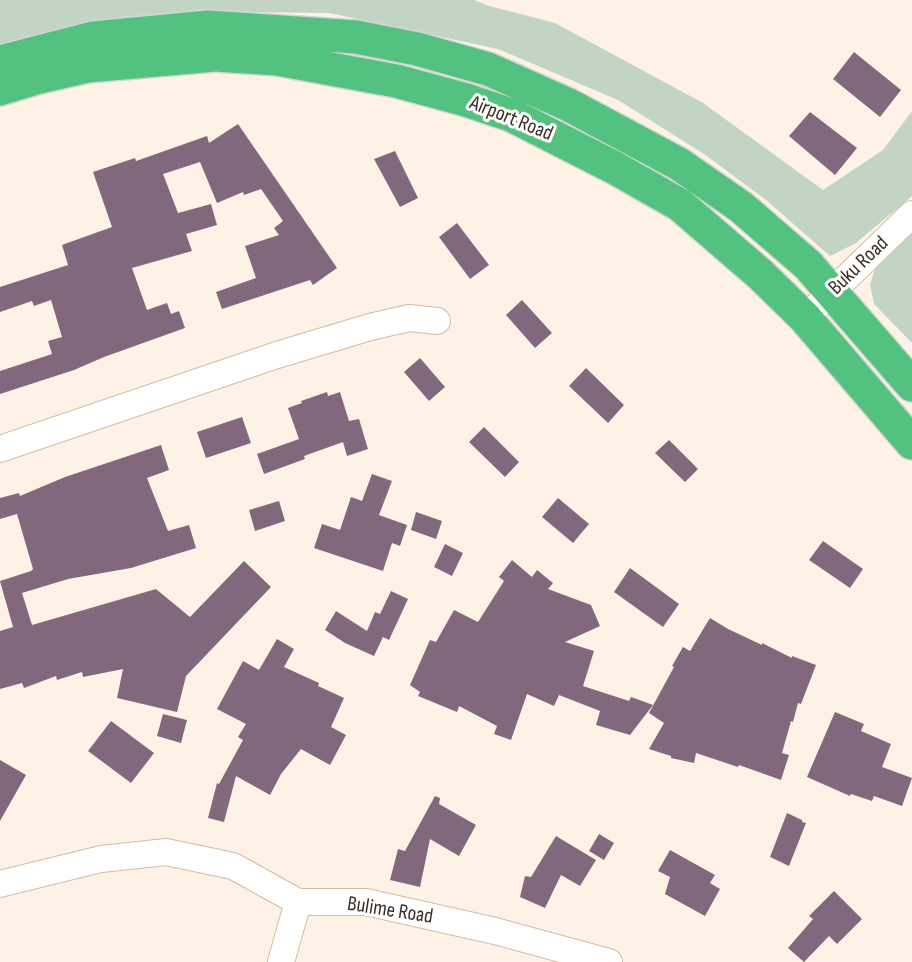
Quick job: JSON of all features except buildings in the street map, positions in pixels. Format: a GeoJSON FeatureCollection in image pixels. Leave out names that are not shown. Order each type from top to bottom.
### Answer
{"type":"FeatureCollection","features":[{"type":"Feature","properties":{"kind":"highway","name":"Airport Road"},"geometry":{"type":"LineString","coordinates":[[0,62],[93,38],[208,27],[356,38],[417,49],[488,69],[530,86],[595,118],[679,164],[741,207],[808,265],[912,385]]}},
{"type":"Feature","properties":{"kind":"highway","name":"Airport Road"},"geometry":{"type":"LineString","coordinates":[[0,89],[88,66],[215,55],[277,59],[396,81],[511,115],[655,190],[709,229],[761,274],[805,318],[912,443]]}},
{"type":"Feature","properties":{"kind":"street","name":"Buku Road"},"geometry":{"type":"LineString","coordinates":[[805,318],[912,214]]}},
{"type":"Feature","properties":{"kind":"street"},"geometry":{"type":"LineString","coordinates":[[0,449],[277,355],[370,327],[409,318],[437,321]]}},
{"type":"Feature","properties":{"kind":"street","name":"Bulime Road"},"geometry":{"type":"LineString","coordinates":[[0,884],[100,859],[166,852],[233,866],[298,902],[366,902],[495,931],[609,962]]}},
{"type":"Feature","properties":{"kind":"street"},"geometry":{"type":"LineString","coordinates":[[281,962],[298,902]]}},
{"type":"Feature","properties":{"kind":"green space"},"geometry":{"type":"Polygon","coordinates":[[[0,0],[474,0],[555,23],[703,103],[823,190],[883,150],[912,111],[912,196],[856,243],[830,256],[766,200],[704,154],[618,100],[498,49],[329,13],[236,12],[66,27],[0,45],[0,0]]]}},
{"type":"Feature","properties":{"kind":"green space"},"geometry":{"type":"Polygon","coordinates":[[[912,232],[912,343],[874,304],[870,285],[875,268],[912,232]]]}}]}
